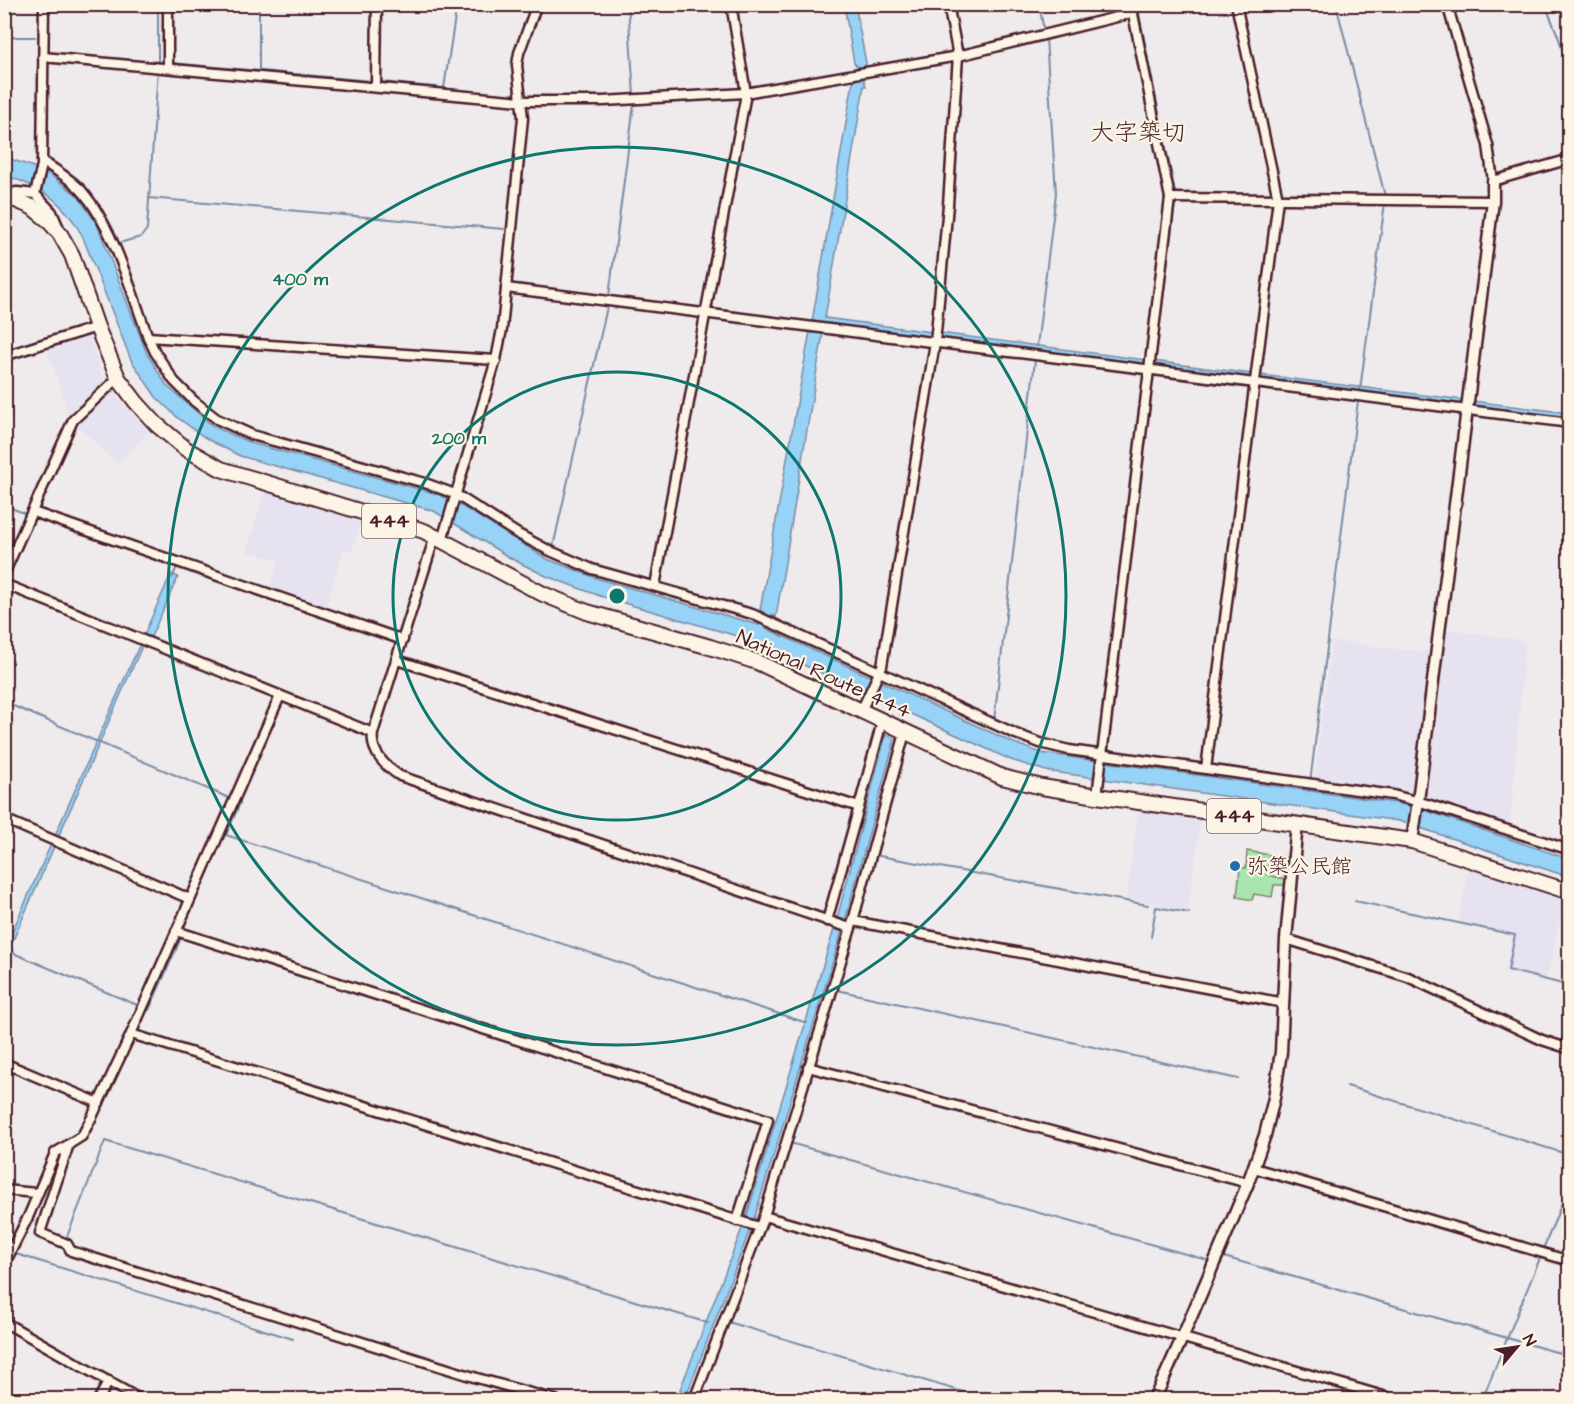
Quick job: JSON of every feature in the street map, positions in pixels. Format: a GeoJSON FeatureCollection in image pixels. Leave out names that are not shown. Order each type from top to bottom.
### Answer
{"type":"FeatureCollection","features":[{"type":"Feature","properties":{"kind":"highway","name":"National Route 444"},"geometry":{"type":"LineString","coordinates":[[4,195],[32,207],[60,234],[72,255],[97,327],[118,378],[136,402],[156,424],[186,449],[221,469],[439,538],[543,594],[578,608],[757,662],[864,705],[884,723],[1002,777],[1042,787],[1098,789],[1297,824],[1413,835],[1569,892]]}},
{"type":"Feature","properties":{"kind":"street"},"geometry":{"type":"LineString","coordinates":[[36,193],[42,163],[44,4]]}},
{"type":"Feature","properties":{"kind":"street"},"geometry":{"type":"LineString","coordinates":[[161,68],[168,4]]}},
{"type":"Feature","properties":{"kind":"street"},"geometry":{"type":"LineString","coordinates":[[376,4],[376,87]]}},
{"type":"Feature","properties":{"kind":"street"},"geometry":{"type":"LineString","coordinates":[[537,4],[519,53],[517,65],[523,118],[502,329],[496,360],[446,526],[439,538],[403,640],[374,733],[373,746],[376,752],[400,777],[830,922],[1284,1003]]}},
{"type":"Feature","properties":{"kind":"street"},"geometry":{"type":"LineString","coordinates":[[655,586],[746,93],[731,4]]}},
{"type":"Feature","properties":{"kind":"street"},"geometry":{"type":"LineString","coordinates":[[864,705],[879,674],[936,337],[958,56],[948,4]]}},
{"type":"Feature","properties":{"kind":"street"},"geometry":{"type":"LineString","coordinates":[[1206,769],[1278,199],[1236,4]]}},
{"type":"Feature","properties":{"kind":"street"},"geometry":{"type":"LineString","coordinates":[[1413,835],[1494,181],[1488,145],[1447,4]]}},
{"type":"Feature","properties":{"kind":"street"},"geometry":{"type":"LineString","coordinates":[[43,57],[521,101],[603,101],[746,93],[867,72],[958,56],[1132,9],[1170,198],[1098,789]]}},
{"type":"Feature","properties":{"kind":"street"},"geometry":{"type":"LineString","coordinates":[[1494,181],[1569,159]]}},
{"type":"Feature","properties":{"kind":"street"},"geometry":{"type":"LineString","coordinates":[[42,163],[62,174],[81,190],[98,212],[113,244],[148,337],[174,381],[194,401],[218,419],[252,435],[425,483],[455,495],[548,550],[592,569],[765,620],[879,674],[1024,737],[1103,757],[1393,795],[1569,850]]}},
{"type":"Feature","properties":{"kind":"street"},"geometry":{"type":"LineString","coordinates":[[4,195],[17,192],[36,193],[52,212],[60,234]]}},
{"type":"Feature","properties":{"kind":"street"},"geometry":{"type":"LineString","coordinates":[[1170,198],[1493,201]]}},
{"type":"Feature","properties":{"kind":"street"},"geometry":{"type":"LineString","coordinates":[[506,288],[813,327],[936,337],[1467,406],[1569,423]]}},
{"type":"Feature","properties":{"kind":"street"},"geometry":{"type":"LineString","coordinates":[[4,356],[97,327]]}},
{"type":"Feature","properties":{"kind":"street"},"geometry":{"type":"LineString","coordinates":[[148,337],[496,360]]}},
{"type":"Feature","properties":{"kind":"street"},"geometry":{"type":"LineString","coordinates":[[4,574],[73,420],[118,378]]}},
{"type":"Feature","properties":{"kind":"street"},"geometry":{"type":"LineString","coordinates":[[33,512],[403,640]]}},
{"type":"Feature","properties":{"kind":"street"},"geometry":{"type":"LineString","coordinates":[[4,584],[374,733]]}},
{"type":"Feature","properties":{"kind":"street"},"geometry":{"type":"LineString","coordinates":[[397,660],[859,807]]}},
{"type":"Feature","properties":{"kind":"street"},"geometry":{"type":"LineString","coordinates":[[4,1265],[29,1215],[36,1193],[55,1153],[82,1136],[99,1103],[280,696]]}},
{"type":"Feature","properties":{"kind":"street"},"geometry":{"type":"LineString","coordinates":[[830,922],[859,807],[884,723]]}},
{"type":"Feature","properties":{"kind":"street"},"geometry":{"type":"LineString","coordinates":[[694,1400],[757,1226],[764,1216],[850,925],[903,732]]}},
{"type":"Feature","properties":{"kind":"street"},"geometry":{"type":"LineString","coordinates":[[4,819],[190,899]]}},
{"type":"Feature","properties":{"kind":"street"},"geometry":{"type":"LineString","coordinates":[[1154,1400],[1248,1183],[1265,1135],[1274,1098],[1281,1052],[1286,939],[1297,824]]}},
{"type":"Feature","properties":{"kind":"street"},"geometry":{"type":"LineString","coordinates":[[176,931],[768,1120],[739,1221]]}},
{"type":"Feature","properties":{"kind":"street"},"geometry":{"type":"LineString","coordinates":[[1286,939],[1408,976],[1542,1040],[1569,1049]]}},
{"type":"Feature","properties":{"kind":"street"},"geometry":{"type":"LineString","coordinates":[[131,1034],[757,1226]]}},
{"type":"Feature","properties":{"kind":"street"},"geometry":{"type":"LineString","coordinates":[[4,1063],[99,1103]]}},
{"type":"Feature","properties":{"kind":"street"},"geometry":{"type":"LineString","coordinates":[[808,1067],[1248,1183]]}},
{"type":"Feature","properties":{"kind":"street"},"geometry":{"type":"LineString","coordinates":[[69,1144],[40,1233],[67,1244],[71,1251],[556,1400]]}},
{"type":"Feature","properties":{"kind":"street"},"geometry":{"type":"LineString","coordinates":[[1254,1168],[1569,1261]]}},
{"type":"Feature","properties":{"kind":"street"},"geometry":{"type":"LineString","coordinates":[[4,1190],[36,1193]]}},
{"type":"Feature","properties":{"kind":"street"},"geometry":{"type":"LineString","coordinates":[[764,1216],[1397,1400]]}},
{"type":"Feature","properties":{"kind":"street"},"geometry":{"type":"LineString","coordinates":[[4,1322],[141,1400]]}},
{"type":"Feature","properties":{"kind":"street"},"geometry":{"type":"LineString","coordinates":[[99,1400],[109,1381]]}},
{"type":"Feature","properties":{"kind":"shaded area"},"geometry":{"type":"Polygon","coordinates":[[[88,333],[104,384],[151,430],[117,464],[70,418],[46,345],[88,333]]]}},
{"type":"Feature","properties":{"kind":"shaded area"},"geometry":{"type":"Polygon","coordinates":[[[265,489],[361,519],[352,551],[344,549],[324,610],[269,591],[279,561],[247,551],[265,489]]]}},
{"type":"Feature","properties":{"kind":"shaded area"},"geometry":{"type":"Polygon","coordinates":[[[1445,629],[1525,641],[1510,828],[1429,802],[1423,794],[1445,629]]]}},
{"type":"Feature","properties":{"kind":"shaded area"},"geometry":{"type":"Polygon","coordinates":[[[1332,641],[1431,653],[1414,790],[1409,796],[1314,780],[1332,641]]]}},
{"type":"Feature","properties":{"kind":"shaded area"},"geometry":{"type":"Polygon","coordinates":[[[1139,808],[1201,816],[1188,911],[1126,898],[1139,808]]]}},
{"type":"Feature","properties":{"kind":"shaded area"},"geometry":{"type":"Polygon","coordinates":[[[1469,866],[1565,899],[1546,982],[1505,971],[1512,936],[1458,925],[1469,866]]]}},
{"type":"Feature","properties":{"kind":"green space"},"geometry":{"type":"Polygon","coordinates":[[[1247,851],[1288,858],[1287,867],[1268,864],[1267,875],[1286,879],[1285,885],[1274,885],[1272,897],[1254,894],[1252,900],[1237,897],[1240,868],[1246,868],[1247,851]]]}},
{"type":"Feature","properties":{"kind":"water"},"geometry":{"type":"Polygon","coordinates":[[[844,5],[855,5],[866,63],[863,78],[866,86],[864,86],[825,318],[1569,413],[1569,419],[822,323],[820,333],[823,333],[776,617],[771,615],[765,628],[1014,743],[1041,753],[1396,803],[1421,809],[1569,859],[1569,877],[1399,821],[1046,771],[1011,760],[747,639],[600,596],[546,576],[512,559],[434,511],[240,456],[207,439],[178,418],[156,397],[131,360],[82,235],[67,212],[40,190],[5,175],[5,157],[45,171],[78,196],[97,224],[147,354],[167,386],[213,426],[251,443],[437,494],[455,502],[547,559],[599,579],[759,625],[765,613],[760,610],[810,331],[813,331],[815,322],[812,322],[853,82],[857,79],[858,67],[854,63],[844,5]]]}},
{"type":"Feature","properties":{"kind":"water"},"geometry":{"type":"Polygon","coordinates":[[[171,574],[178,577],[150,639],[146,637],[10,947],[5,945],[4,940],[8,941],[171,574]]]}},
{"type":"Feature","properties":{"kind":"water"},"geometry":{"type":"Polygon","coordinates":[[[886,734],[895,739],[843,928],[754,1219],[685,1399],[676,1400],[746,1218],[835,926],[886,734]]]}},
{"type":"Feature","properties":{"kind":"waterway"},"geometry":{"type":"LineString","coordinates":[[158,4],[158,65]]}},
{"type":"Feature","properties":{"kind":"waterway"},"geometry":{"type":"LineString","coordinates":[[259,4],[259,71]]}},
{"type":"Feature","properties":{"kind":"waterway"},"geometry":{"type":"LineString","coordinates":[[381,82],[444,88],[457,4]]}},
{"type":"Feature","properties":{"kind":"waterway"},"geometry":{"type":"LineString","coordinates":[[628,4],[634,96]]}},
{"type":"Feature","properties":{"kind":"waterway"},"geometry":{"type":"LineString","coordinates":[[1039,4],[1044,31]]}},
{"type":"Feature","properties":{"kind":"waterway"},"geometry":{"type":"LineString","coordinates":[[1137,4],[1175,193]]}},
{"type":"Feature","properties":{"kind":"waterway"},"geometry":{"type":"LineString","coordinates":[[1336,4],[1385,196]]}},
{"type":"Feature","properties":{"kind":"waterway"},"geometry":{"type":"LineString","coordinates":[[1545,4],[1570,74]]}},
{"type":"Feature","properties":{"kind":"waterway"},"geometry":{"type":"LineString","coordinates":[[4,37],[35,37]]}},
{"type":"Feature","properties":{"kind":"waterway"},"geometry":{"type":"LineString","coordinates":[[1037,346],[1056,193],[1046,38]]}},
{"type":"Feature","properties":{"kind":"waterway"},"geometry":{"type":"LineString","coordinates":[[171,63],[372,81]]}},
{"type":"Feature","properties":{"kind":"waterway"},"geometry":{"type":"LineString","coordinates":[[115,244],[141,237],[147,229],[158,70]]}},
{"type":"Feature","properties":{"kind":"waterway"},"geometry":{"type":"LineString","coordinates":[[634,104],[609,296],[701,308]]}},
{"type":"Feature","properties":{"kind":"waterway"},"geometry":{"type":"LineString","coordinates":[[149,198],[504,229]]}},
{"type":"Feature","properties":{"kind":"waterway"},"geometry":{"type":"LineString","coordinates":[[1360,390],[1385,202]]}},
{"type":"Feature","properties":{"kind":"waterway"},"geometry":{"type":"LineString","coordinates":[[1155,362],[1175,203]]}},
{"type":"Feature","properties":{"kind":"waterway"},"geometry":{"type":"LineString","coordinates":[[118,243],[124,257]]}},
{"type":"Feature","properties":{"kind":"waterway"},"geometry":{"type":"LineString","coordinates":[[137,293],[152,333]]}},
{"type":"Feature","properties":{"kind":"waterway"},"geometry":{"type":"LineString","coordinates":[[553,547],[607,307]]}},
{"type":"Feature","properties":{"kind":"waterway"},"geometry":{"type":"LineString","coordinates":[[711,309],[815,321]]}},
{"type":"Feature","properties":{"kind":"waterway"},"geometry":{"type":"LineString","coordinates":[[217,346],[486,364]]}},
{"type":"Feature","properties":{"kind":"waterway"},"geometry":{"type":"LineString","coordinates":[[994,721],[1035,360]]}},
{"type":"Feature","properties":{"kind":"waterway"},"geometry":{"type":"LineString","coordinates":[[1108,750],[1150,394]]}},
{"type":"Feature","properties":{"kind":"waterway"},"geometry":{"type":"LineString","coordinates":[[1309,791],[1358,401]]}},
{"type":"Feature","properties":{"kind":"waterway"},"geometry":{"type":"LineString","coordinates":[[4,505],[26,514]]}},
{"type":"Feature","properties":{"kind":"waterway"},"geometry":{"type":"LineString","coordinates":[[35,518],[398,643]]}},
{"type":"Feature","properties":{"kind":"waterway"},"geometry":{"type":"LineString","coordinates":[[172,578],[177,567]]}},
{"type":"Feature","properties":{"kind":"waterway"},"geometry":{"type":"LineString","coordinates":[[402,667],[853,810]]}},
{"type":"Feature","properties":{"kind":"waterway"},"geometry":{"type":"LineString","coordinates":[[4,702],[229,798]]}},
{"type":"Feature","properties":{"kind":"waterway"},"geometry":{"type":"LineString","coordinates":[[900,716],[903,710]]}},
{"type":"Feature","properties":{"kind":"waterway"},"geometry":{"type":"LineString","coordinates":[[240,803],[226,835],[807,1023]]}},
{"type":"Feature","properties":{"kind":"waterway"},"geometry":{"type":"LineString","coordinates":[[874,855],[1148,905]]}},
{"type":"Feature","properties":{"kind":"waterway"},"geometry":{"type":"LineString","coordinates":[[1355,901],[1515,935],[1508,970],[1570,986]]}},
{"type":"Feature","properties":{"kind":"waterway"},"geometry":{"type":"LineString","coordinates":[[1151,937],[1156,907],[1189,913]]}},
{"type":"Feature","properties":{"kind":"waterway"},"geometry":{"type":"LineString","coordinates":[[149,1010],[181,938],[762,1124]]}},
{"type":"Feature","properties":{"kind":"waterway"},"geometry":{"type":"LineString","coordinates":[[10,946],[13,953],[137,1005]]}},
{"type":"Feature","properties":{"kind":"waterway"},"geometry":{"type":"LineString","coordinates":[[837,990],[1238,1079]]}},
{"type":"Feature","properties":{"kind":"waterway"},"geometry":{"type":"LineString","coordinates":[[4,1068],[84,1102]]}},
{"type":"Feature","properties":{"kind":"waterway"},"geometry":{"type":"LineString","coordinates":[[1347,1086],[1570,1155]]}},
{"type":"Feature","properties":{"kind":"waterway"},"geometry":{"type":"LineString","coordinates":[[66,1239],[105,1141],[708,1323]]}},
{"type":"Feature","properties":{"kind":"waterway"},"geometry":{"type":"LineString","coordinates":[[790,1143],[1207,1260]]}},
{"type":"Feature","properties":{"kind":"waterway"},"geometry":{"type":"LineString","coordinates":[[1543,1249],[1570,1184]]}},
{"type":"Feature","properties":{"kind":"waterway"},"geometry":{"type":"LineString","coordinates":[[4,1232],[16,1233]]}},
{"type":"Feature","properties":{"kind":"waterway"},"geometry":{"type":"LineString","coordinates":[[34,1235],[62,1248]]}},
{"type":"Feature","properties":{"kind":"waterway"},"geometry":{"type":"LineString","coordinates":[[16,1254],[293,1339]]}},
{"type":"Feature","properties":{"kind":"waterway"},"geometry":{"type":"LineString","coordinates":[[1221,1263],[1224,1257],[1570,1356]]}},
{"type":"Feature","properties":{"kind":"waterway"},"geometry":{"type":"LineString","coordinates":[[1482,1400],[1540,1258]]}},
{"type":"Feature","properties":{"kind":"waterway"},"geometry":{"type":"LineString","coordinates":[[728,1322],[990,1400]]}},
{"type":"Feature","properties":{"kind":"waterway"},"geometry":{"type":"LineString","coordinates":[[104,1400],[110,1388]]}},
{"type":"Feature","properties":{"kind":"place","name":"弥築公民館"},"geometry":{"type":"Point","coordinates":[1235,866]}},
{"type":"Feature","properties":{"kind":"district","name":"大字築切"},"geometry":{"type":"Point","coordinates":[1138,133]}}]}
